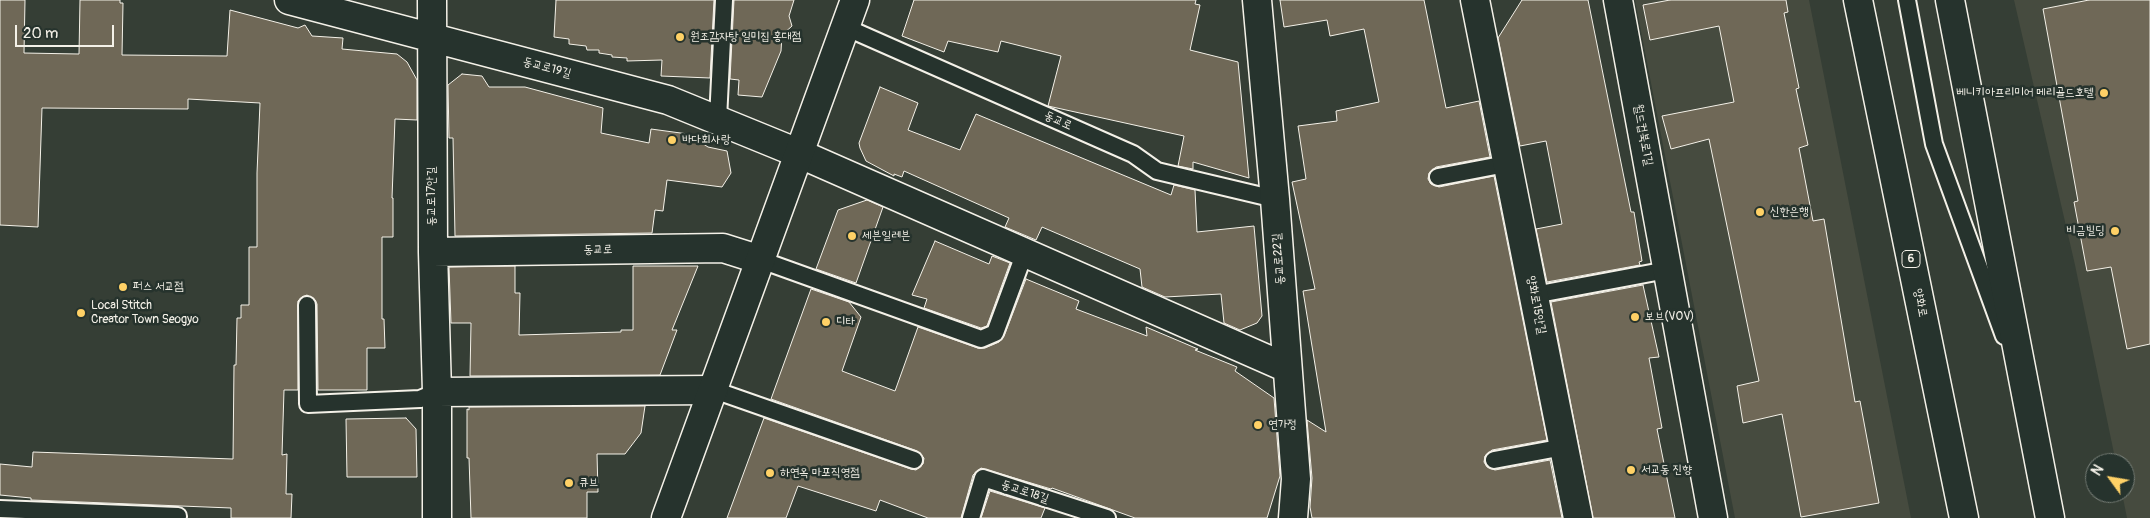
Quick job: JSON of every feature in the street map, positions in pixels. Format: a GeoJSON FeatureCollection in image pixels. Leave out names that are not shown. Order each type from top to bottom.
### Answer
{"type":"FeatureCollection","features":[{"type":"Feature","properties":{"kind":"street","name":"동교로19길"},"geometry":{"type":"LineString","coordinates":[[289,0],[668,100],[718,119],[798,154]]}},
{"type":"Feature","properties":{"kind":"street","name":"동교로17안길"},"geometry":{"type":"LineString","coordinates":[[432,0],[437,518]]}},
{"type":"Feature","properties":{"kind":"street"},"geometry":{"type":"LineString","coordinates":[[666,518],[855,0]]}},
{"type":"Feature","properties":{"kind":"street","name":"동교로22길"},"geometry":{"type":"LineString","coordinates":[[1257,0],[1275,199],[1296,479],[1292,518]]}},
{"type":"Feature","properties":{"kind":"street","name":"양화로15안길"},"geometry":{"type":"LineString","coordinates":[[1475,0],[1506,164],[1578,518]]}},
{"type":"Feature","properties":{"kind":"street","name":"월드컵북로1길"},"geometry":{"type":"LineString","coordinates":[[1618,0],[1713,518]]}},
{"type":"Feature","properties":{"kind":"street","name":"양화로"},"geometry":{"type":"LineString","coordinates":[[1858,0],[1964,518]]}},
{"type":"Feature","properties":{"kind":"street"},"geometry":{"type":"LineString","coordinates":[[1950,0],[2050,518]]}},
{"type":"Feature","properties":{"kind":"street"},"geometry":{"type":"LineString","coordinates":[[798,154],[1287,368]]}},
{"type":"Feature","properties":{"kind":"street","name":"동교로"},"geometry":{"type":"LineString","coordinates":[[433,252],[723,248],[761,260]]}},
{"type":"Feature","properties":{"kind":"street"},"geometry":{"type":"LineString","coordinates":[[437,392],[714,390]]}},
{"type":"Feature","properties":{"kind":"lane"},"geometry":{"type":"LineString","coordinates":[[718,119],[724,0]]}},
{"type":"Feature","properties":{"kind":"lane"},"geometry":{"type":"LineString","coordinates":[[1907,0],[1934,144],[2026,394]]}},
{"type":"Feature","properties":{"kind":"lane","name":"동교로"},"geometry":{"type":"LineString","coordinates":[[845,27],[1133,154],[1157,171],[1275,199]]}},
{"type":"Feature","properties":{"kind":"lane"},"geometry":{"type":"LineString","coordinates":[[1438,177],[1506,164]]}},
{"type":"Feature","properties":{"kind":"lane","name":"동교로"},"geometry":{"type":"LineString","coordinates":[[761,260],[981,339],[995,333],[1025,252]]}},
{"type":"Feature","properties":{"kind":"lane"},"geometry":{"type":"LineString","coordinates":[[1534,295],[1667,270]]}},
{"type":"Feature","properties":{"kind":"lane"},"geometry":{"type":"LineString","coordinates":[[306,305],[308,404],[420,399],[437,392]]}},
{"type":"Feature","properties":{"kind":"lane"},"geometry":{"type":"LineString","coordinates":[[714,390],[914,460]]}},
{"type":"Feature","properties":{"kind":"lane"},"geometry":{"type":"LineString","coordinates":[[1494,460],[1564,447]]}},
{"type":"Feature","properties":{"kind":"lane","name":"동교로18길"},"geometry":{"type":"LineString","coordinates":[[971,518],[983,478],[1107,518]]}},
{"type":"Feature","properties":{"kind":"lane"},"geometry":{"type":"LineString","coordinates":[[0,510],[178,516]]}},
{"type":"Feature","properties":{"kind":"shaded area"},"geometry":{"type":"Polygon","coordinates":[[[1635,0],[1809,0],[1911,518],[1735,518],[1635,0]]]}},
{"type":"Feature","properties":{"kind":"shaded area"},"geometry":{"type":"Polygon","coordinates":[[[2014,0],[2150,0],[2150,518],[2127,518],[2124,503],[2135,503],[2135,453],[2114,453],[2075,265],[2014,0]]]}},
{"type":"Feature","properties":{"kind":"building"},"geometry":{"type":"Polygon","coordinates":[[[0,0],[25,0],[24,53],[79,54],[80,0],[120,0],[120,3],[123,3],[122,55],[227,56],[230,10],[298,28],[305,25],[312,36],[343,38],[342,49],[397,54],[407,62],[417,80],[417,120],[395,119],[392,198],[393,237],[382,237],[382,319],[384,319],[385,348],[367,348],[367,390],[318,390],[317,304],[315,300],[307,295],[298,301],[298,390],[284,390],[282,455],[287,454],[286,494],[292,494],[291,518],[231,518],[231,508],[31,500],[31,498],[0,495],[0,464],[32,467],[33,452],[233,459],[234,365],[236,365],[237,318],[241,318],[241,305],[249,305],[249,247],[257,247],[257,173],[260,103],[188,99],[188,109],[42,108],[38,227],[0,225],[0,0]]]}},
{"type":"Feature","properties":{"kind":"building"},"geometry":{"type":"Polygon","coordinates":[[[556,0],[714,0],[710,78],[661,76],[662,60],[627,61],[627,58],[612,57],[612,55],[599,53],[599,50],[587,50],[586,46],[569,44],[569,39],[554,37],[556,0]]]}},
{"type":"Feature","properties":{"kind":"building"},"geometry":{"type":"Polygon","coordinates":[[[734,0],[794,0],[789,16],[792,26],[782,35],[781,51],[762,97],[738,95],[739,80],[730,79],[734,0]]]}},
{"type":"Feature","properties":{"kind":"building"},"geometry":{"type":"Polygon","coordinates":[[[914,0],[1196,0],[1195,4],[1200,5],[1190,50],[1238,62],[1249,178],[1193,162],[1193,169],[1178,166],[1184,136],[1048,106],[1061,56],[1001,41],[998,52],[948,41],[944,52],[902,36],[914,0]]]}},
{"type":"Feature","properties":{"kind":"building"},"geometry":{"type":"Polygon","coordinates":[[[1280,0],[1424,0],[1446,108],[1479,101],[1490,157],[1436,167],[1429,173],[1428,179],[1431,184],[1439,187],[1494,176],[1547,440],[1492,450],[1485,456],[1484,462],[1487,467],[1495,470],[1550,460],[1562,518],[1312,518],[1310,507],[1312,478],[1307,420],[1326,432],[1303,291],[1315,289],[1292,182],[1306,179],[1298,126],[1337,121],[1336,111],[1379,102],[1364,29],[1330,36],[1327,20],[1284,27],[1280,0]]]}},
{"type":"Feature","properties":{"kind":"building"},"geometry":{"type":"Polygon","coordinates":[[[1522,0],[1588,0],[1631,212],[1634,212],[1642,261],[1639,262],[1640,265],[1547,282],[1536,229],[1562,224],[1546,141],[1520,146],[1498,38],[1522,0]]]}},
{"type":"Feature","properties":{"kind":"building"},"geometry":{"type":"Polygon","coordinates":[[[1670,0],[1786,0],[1788,12],[1784,13],[1799,88],[1796,89],[1808,145],[1799,148],[1813,221],[1824,219],[1855,402],[1860,401],[1879,503],[1801,517],[1782,414],[1743,423],[1737,386],[1759,381],[1709,139],[1671,149],[1662,116],[1734,102],[1719,26],[1650,40],[1643,5],[1670,0]]]}},
{"type":"Feature","properties":{"kind":"building","name":"베니키아프리미어 메리골드호텔"},"geometry":{"type":"Polygon","coordinates":[[[2089,0],[2150,0],[2150,344],[2127,349],[2111,267],[2087,271],[2074,202],[2078,201],[2043,9],[2089,0]]]}},
{"type":"Feature","properties":{"kind":"building"},"geometry":{"type":"Polygon","coordinates":[[[462,74],[482,76],[489,87],[525,87],[603,108],[601,133],[649,143],[651,129],[688,134],[708,147],[727,151],[731,173],[722,187],[667,180],[663,211],[655,210],[652,233],[455,236],[453,138],[449,138],[448,85],[462,74]]]}},
{"type":"Feature","properties":{"kind":"building"},"geometry":{"type":"Polygon","coordinates":[[[880,87],[918,103],[908,130],[960,150],[976,114],[1171,195],[1174,185],[1195,190],[1197,232],[1254,226],[1262,316],[1257,323],[1240,330],[1224,323],[1221,294],[1165,297],[1142,287],[1140,269],[1042,227],[1036,240],[1005,227],[1009,218],[904,171],[902,177],[894,174],[894,176],[866,161],[859,143],[880,87]]]}},
{"type":"Feature","properties":{"kind":"building"},"geometry":{"type":"Polygon","coordinates":[[[867,200],[883,207],[856,283],[816,269],[838,210],[867,200]]]}},
{"type":"Feature","properties":{"kind":"building"},"geometry":{"type":"Polygon","coordinates":[[[935,241],[989,264],[992,256],[1010,263],[987,326],[981,328],[924,308],[927,299],[912,295],[935,241]]]}},
{"type":"Feature","properties":{"kind":"building"},"geometry":{"type":"Polygon","coordinates":[[[515,266],[515,293],[520,293],[519,335],[633,330],[633,266],[698,266],[672,330],[677,330],[660,375],[470,376],[471,323],[451,323],[449,267],[515,266]]]}},
{"type":"Feature","properties":{"kind":"building"},"geometry":{"type":"Polygon","coordinates":[[[1026,279],[1079,301],[1076,309],[1147,336],[1146,327],[1237,367],[1235,371],[1274,398],[1280,476],[1267,518],[1135,518],[1052,488],[981,468],[973,475],[961,518],[928,518],[880,500],[876,511],[798,486],[786,518],[727,518],[764,418],[911,469],[916,470],[923,464],[924,458],[917,451],[771,399],[811,289],[849,302],[861,317],[842,371],[895,391],[918,327],[978,348],[985,348],[999,342],[1004,336],[1026,279]]]}},
{"type":"Feature","properties":{"kind":"building"},"geometry":{"type":"Polygon","coordinates":[[[1643,285],[1659,357],[1649,358],[1662,428],[1657,429],[1675,518],[1593,518],[1551,302],[1643,285]]]}},
{"type":"Feature","properties":{"kind":"building"},"geometry":{"type":"Polygon","coordinates":[[[645,406],[641,433],[625,454],[597,454],[598,492],[587,492],[587,518],[471,518],[469,458],[467,458],[467,409],[469,410],[469,407],[645,406]]]}},
{"type":"Feature","properties":{"kind":"building"},"geometry":{"type":"Polygon","coordinates":[[[406,418],[416,429],[417,477],[347,477],[346,419],[406,418]]]}},
{"type":"Feature","properties":{"kind":"building"},"geometry":{"type":"Polygon","coordinates":[[[990,491],[1045,508],[1041,518],[981,518],[990,491]]]}},
{"type":"Feature","properties":{"kind":"place","name":"원조감자탕 일미집 홍대점"},"geometry":{"type":"Point","coordinates":[680,37]}},
{"type":"Feature","properties":{"kind":"place","name":"베니키아프리미어 메리골드호텔"},"geometry":{"type":"Point","coordinates":[2104,93]}},
{"type":"Feature","properties":{"kind":"place","name":"바다회사랑"},"geometry":{"type":"Point","coordinates":[672,140]}},
{"type":"Feature","properties":{"kind":"place","name":"신한은행"},"geometry":{"type":"Point","coordinates":[1760,212]}},
{"type":"Feature","properties":{"kind":"place","name":"비금빌딩"},"geometry":{"type":"Point","coordinates":[2115,231]}},
{"type":"Feature","properties":{"kind":"place","name":"세븐일레븐"},"geometry":{"type":"Point","coordinates":[852,236]}},
{"type":"Feature","properties":{"kind":"place","name":"퍼스 서교점"},"geometry":{"type":"Point","coordinates":[123,287]}},
{"type":"Feature","properties":{"kind":"place","name":"Local Stitch Creator Town Seogyo"},"geometry":{"type":"Point","coordinates":[81,313]}},
{"type":"Feature","properties":{"kind":"place","name":"보브(VOV)"},"geometry":{"type":"Point","coordinates":[1635,317]}},
{"type":"Feature","properties":{"kind":"place","name":"디타"},"geometry":{"type":"Point","coordinates":[826,322]}},
{"type":"Feature","properties":{"kind":"place","name":"연가정"},"geometry":{"type":"Point","coordinates":[1258,425]}},
{"type":"Feature","properties":{"kind":"place","name":"서교동 진향"},"geometry":{"type":"Point","coordinates":[1631,470]}},
{"type":"Feature","properties":{"kind":"place","name":"하연옥 마포직영점"},"geometry":{"type":"Point","coordinates":[770,473]}},
{"type":"Feature","properties":{"kind":"place","name":"큐브"},"geometry":{"type":"Point","coordinates":[569,483]}}]}
